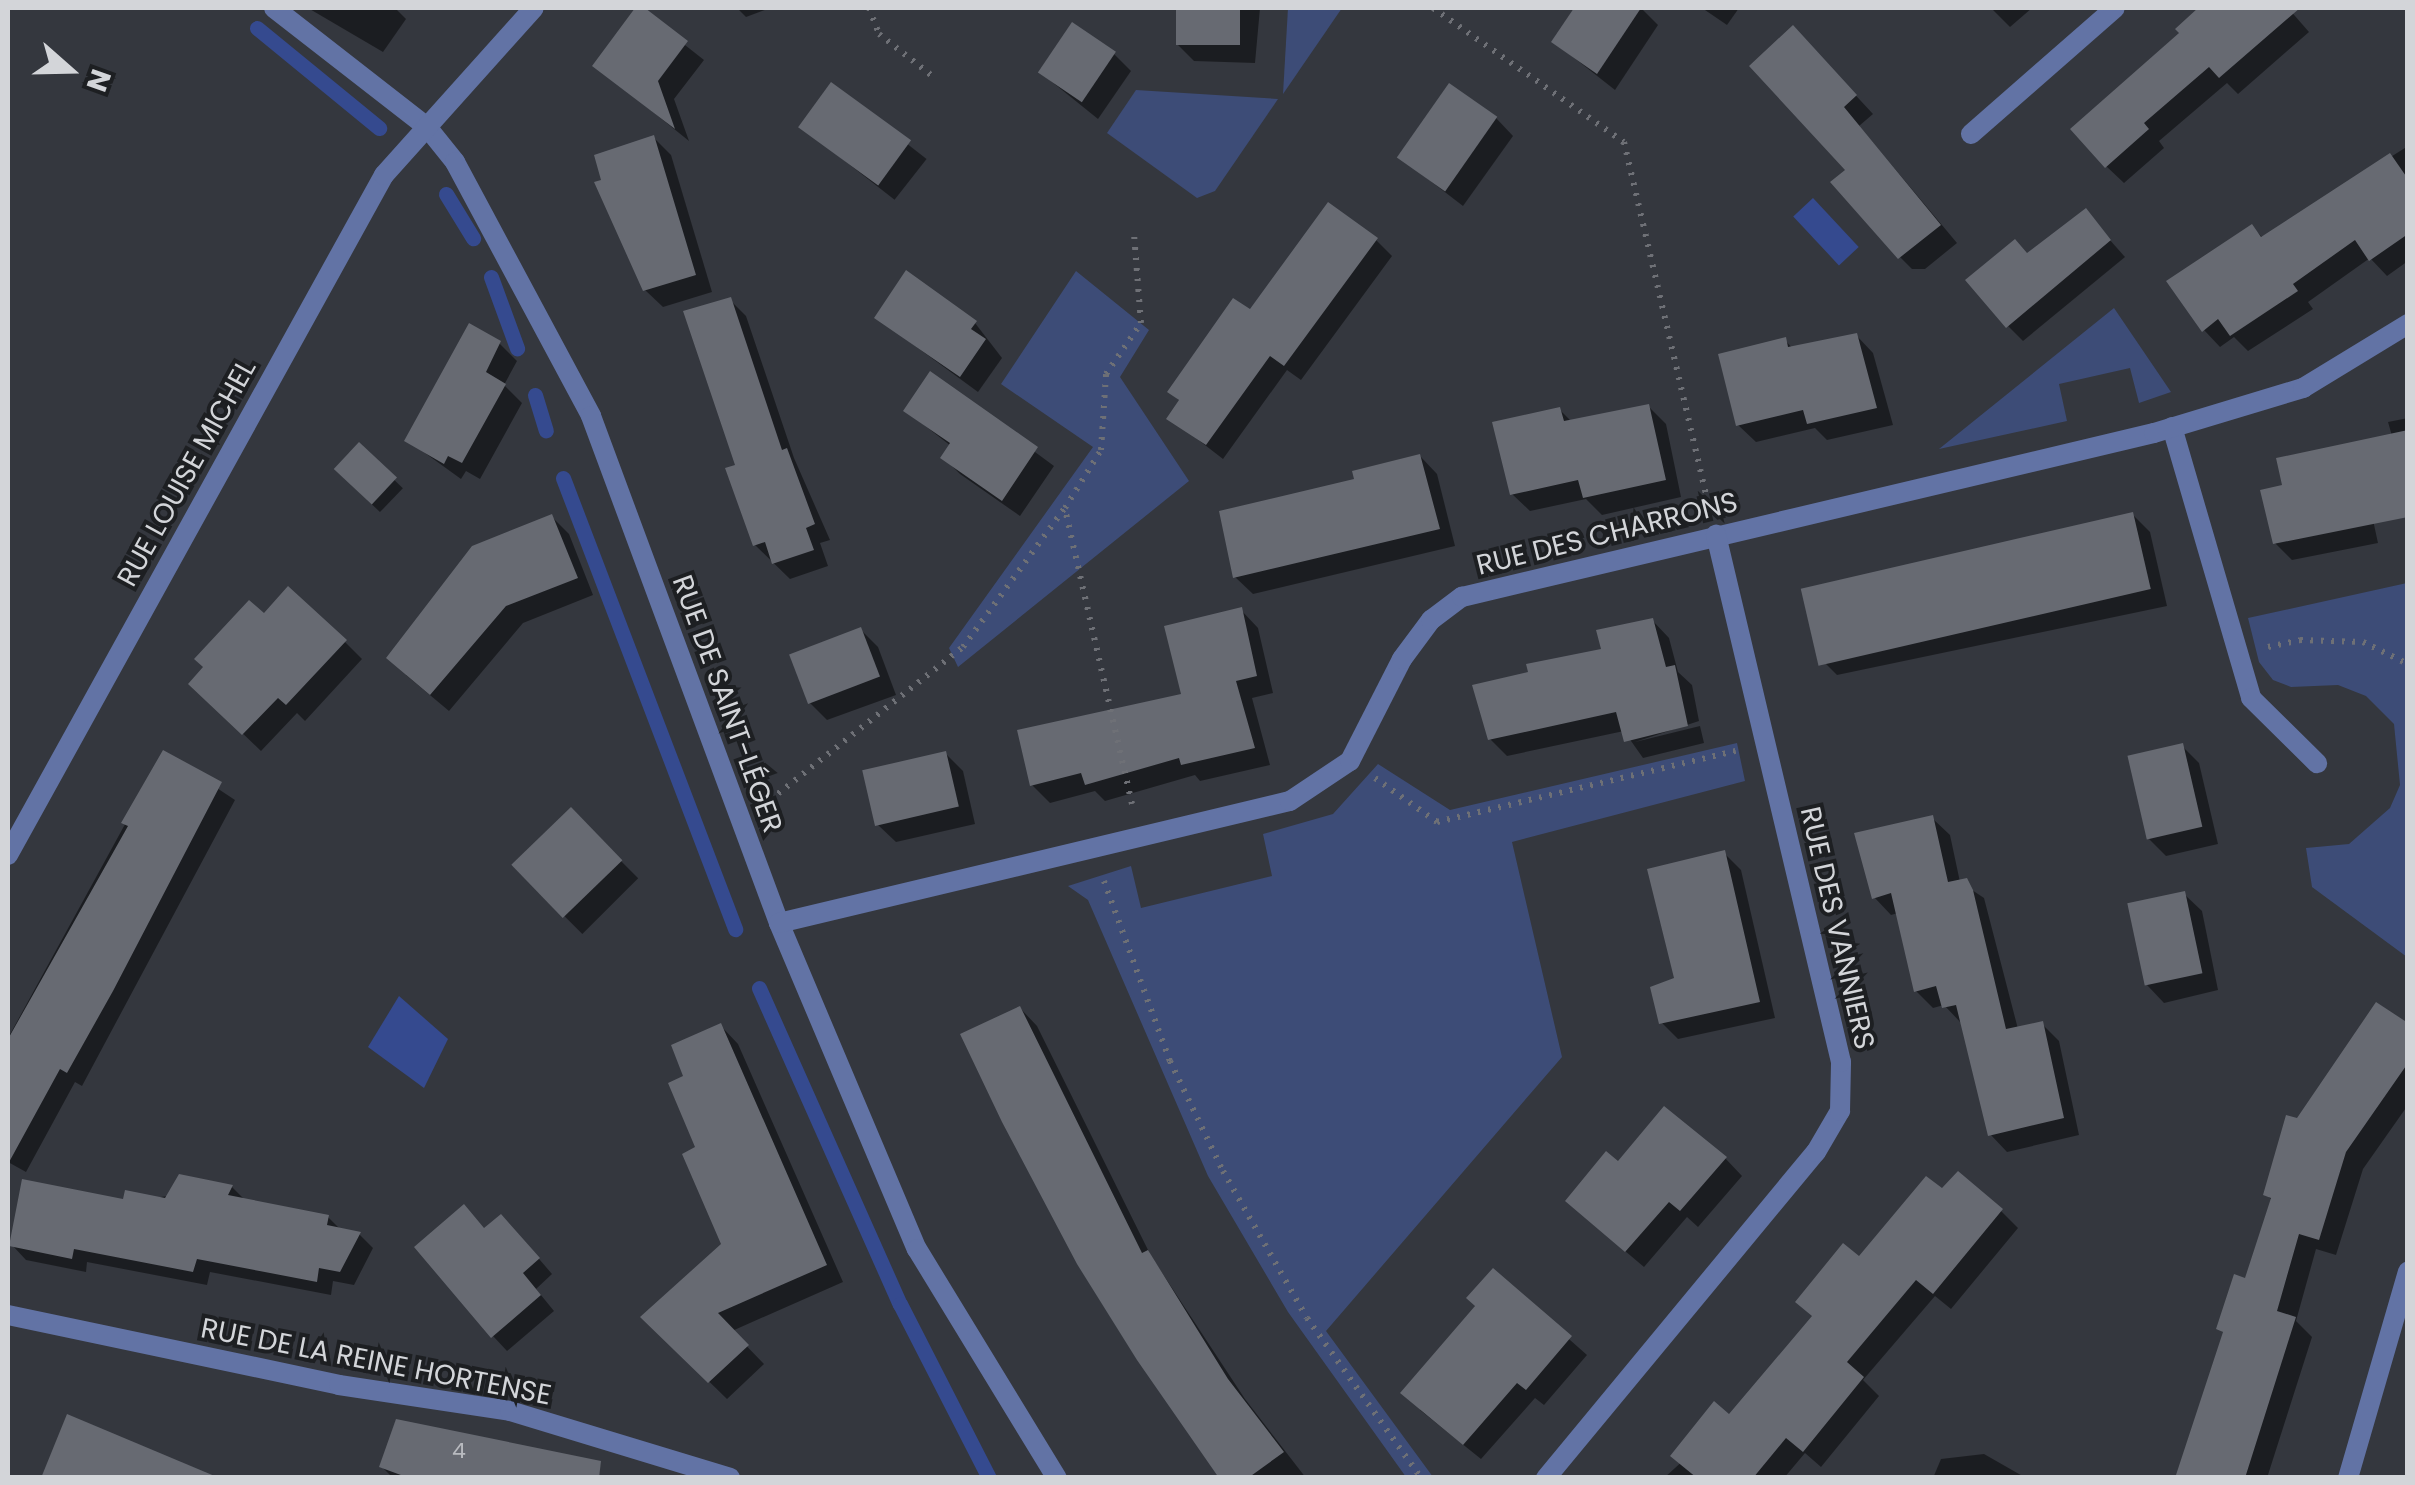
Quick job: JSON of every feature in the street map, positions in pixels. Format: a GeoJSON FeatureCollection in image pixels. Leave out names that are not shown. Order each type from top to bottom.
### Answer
{"type":"FeatureCollection","features":[{"type":"Feature","properties":{"kind":"street","name":"RUE DE SAINT-LÉGER"},"geometry":{"type":"LineString","coordinates":[[274,8],[427,126],[456,162],[590,416],[779,923],[917,1249],[1057,1478]]}},
{"type":"Feature","properties":{"kind":"street","name":"RUE LOUISE MICHEL"},"geometry":{"type":"LineString","coordinates":[[8,855],[384,175],[427,126],[458,99],[534,8]]}},
{"type":"Feature","properties":{"kind":"street"},"geometry":{"type":"LineString","coordinates":[[1972,134],[2115,8]]}},
{"type":"Feature","properties":{"kind":"street","name":"RUE DES CHARRONS"},"geometry":{"type":"LineString","coordinates":[[779,923],[1290,801],[1350,760],[1402,659],[1431,620],[1462,598],[1716,534],[2172,428],[2303,388],[2408,324]]}},
{"type":"Feature","properties":{"kind":"street"},"geometry":{"type":"LineString","coordinates":[[2172,428],[2251,698],[2317,763]]}},
{"type":"Feature","properties":{"kind":"street","name":"RUE DES VANNIERS"},"geometry":{"type":"LineString","coordinates":[[1546,1478],[1816,1152],[1840,1111],[1842,1062],[1716,534]]}},
{"type":"Feature","properties":{"kind":"street"},"geometry":{"type":"LineString","coordinates":[[2348,1478],[2408,1272]]}},
{"type":"Feature","properties":{"kind":"street","name":"RUE DE LA REINE HORTENSE"},"geometry":{"type":"LineString","coordinates":[[8,1315],[339,1385],[510,1411],[730,1478]]}},
{"type":"Feature","properties":{"kind":"path"},"geometry":{"type":"LineString","coordinates":[[869,8],[878,34],[931,75]]}},
{"type":"Feature","properties":{"kind":"path"},"geometry":{"type":"LineString","coordinates":[[1433,8],[1624,142],[1716,534]]}},
{"type":"Feature","properties":{"kind":"path"},"geometry":{"type":"LineString","coordinates":[[742,823],[963,647],[1065,508],[1101,450],[1106,374],[1140,324],[1134,234]]}},
{"type":"Feature","properties":{"kind":"path"},"geometry":{"type":"LineString","coordinates":[[1065,508],[1140,836]]}},
{"type":"Feature","properties":{"kind":"path"},"geometry":{"type":"LineString","coordinates":[[2238,653],[2333,639],[2362,642],[2408,664]]}},
{"type":"Feature","properties":{"kind":"path"},"geometry":{"type":"LineString","coordinates":[[1350,760],[1437,822],[1765,740]]}},
{"type":"Feature","properties":{"kind":"path"},"geometry":{"type":"LineString","coordinates":[[1092,848],[1170,1060],[1222,1171],[1308,1318],[1420,1478]]}},
{"type":"Feature","properties":{"kind":"shaded area"},"geometry":{"type":"Polygon","coordinates":[[[1288,8],[1342,8],[1283,94],[1288,8]]]}},
{"type":"Feature","properties":{"kind":"shaded area"},"geometry":{"type":"Polygon","coordinates":[[[1136,90],[1278,99],[1215,191],[1197,198],[1107,133],[1136,90]]]}},
{"type":"Feature","properties":{"kind":"shaded area"},"geometry":{"type":"Polygon","coordinates":[[[1813,198],[1859,247],[1839,265],[1793,216],[1813,198]]]}},
{"type":"Feature","properties":{"kind":"shaded area"},"geometry":{"type":"Polygon","coordinates":[[[1076,271],[1149,330],[1120,377],[1189,481],[958,667],[949,648],[1093,447],[1001,384],[1076,271]]]}},
{"type":"Feature","properties":{"kind":"shaded area"},"geometry":{"type":"Polygon","coordinates":[[[2114,308],[2171,392],[2139,403],[2130,368],[2059,384],[2067,421],[1939,449],[2114,308]]]}},
{"type":"Feature","properties":{"kind":"shaded area"},"geometry":{"type":"Polygon","coordinates":[[[2408,583],[2407,957],[2312,887],[2306,848],[2349,844],[2390,808],[2400,785],[2394,724],[2366,696],[2338,685],[2291,687],[2273,680],[2259,662],[2248,618],[2408,583]]]}},
{"type":"Feature","properties":{"kind":"shaded area"},"geometry":{"type":"Polygon","coordinates":[[[1737,743],[1745,781],[1512,842],[1562,1057],[1326,1331],[1433,1477],[1406,1477],[1288,1312],[1208,1176],[1088,900],[1068,886],[1131,866],[1141,908],[1272,876],[1263,834],[1333,814],[1378,764],[1450,810],[1737,743]]]}},
{"type":"Feature","properties":{"kind":"shaded area"},"geometry":{"type":"Polygon","coordinates":[[[399,996],[448,1039],[424,1088],[368,1047],[399,996]]]}},
{"type":"Feature","properties":{"kind":"building"},"geometry":{"type":"Polygon","coordinates":[[[635,8],[645,8],[688,41],[658,81],[675,129],[592,66],[635,8]]]}},
{"type":"Feature","properties":{"kind":"building"},"geometry":{"type":"Polygon","coordinates":[[[1176,8],[1240,8],[1240,45],[1176,45],[1176,8]]]}},
{"type":"Feature","properties":{"kind":"building"},"geometry":{"type":"Polygon","coordinates":[[[1574,8],[1641,8],[1597,74],[1551,42],[1574,8]]]}},
{"type":"Feature","properties":{"kind":"building"},"geometry":{"type":"Polygon","coordinates":[[[2198,8],[2300,8],[2219,78],[2209,67],[2144,123],[2149,129],[2105,168],[2070,129],[2179,33],[2175,29],[2198,8]]]}},
{"type":"Feature","properties":{"kind":"building"},"geometry":{"type":"Polygon","coordinates":[[[1072,22],[1116,52],[1082,102],[1038,73],[1072,22]]]}},
{"type":"Feature","properties":{"kind":"building"},"geometry":{"type":"Polygon","coordinates":[[[1793,25],[1857,95],[1844,107],[1941,225],[1898,259],[1830,182],[1845,170],[1749,66],[1793,25]]]}},
{"type":"Feature","properties":{"kind":"building"},"geometry":{"type":"Polygon","coordinates":[[[831,82],[911,140],[878,185],[798,127],[831,82]]]}},
{"type":"Feature","properties":{"kind":"building"},"geometry":{"type":"Polygon","coordinates":[[[1449,83],[1497,117],[1445,191],[1397,158],[1449,83]]]}},
{"type":"Feature","properties":{"kind":"building"},"geometry":{"type":"Polygon","coordinates":[[[654,135],[696,275],[643,291],[594,182],[601,180],[594,155],[654,135]]]}},
{"type":"Feature","properties":{"kind":"building"},"geometry":{"type":"Polygon","coordinates":[[[2390,153],[2408,179],[2408,234],[2369,261],[2355,240],[2293,284],[2298,291],[2230,336],[2218,319],[2202,332],[2166,281],[2252,224],[2261,237],[2390,153]]]}},
{"type":"Feature","properties":{"kind":"building"},"geometry":{"type":"Polygon","coordinates":[[[1328,202],[1378,238],[1284,366],[1270,356],[1206,445],[1166,419],[1179,400],[1167,392],[1233,298],[1250,309],[1328,202]]]}},
{"type":"Feature","properties":{"kind":"building"},"geometry":{"type":"Polygon","coordinates":[[[2086,208],[2111,240],[2006,328],[1965,280],[2015,239],[2027,253],[2086,208]]]}},
{"type":"Feature","properties":{"kind":"building"},"geometry":{"type":"Polygon","coordinates":[[[906,270],[977,321],[971,329],[986,339],[960,377],[874,318],[906,270]]]}},
{"type":"Feature","properties":{"kind":"building"},"geometry":{"type":"Polygon","coordinates":[[[731,297],[782,450],[787,448],[815,524],[806,528],[814,550],[772,564],[765,542],[753,546],[725,468],[735,465],[683,311],[731,297]]]}},
{"type":"Feature","properties":{"kind":"building"},"geometry":{"type":"Polygon","coordinates":[[[469,323],[501,341],[486,372],[506,384],[462,463],[448,456],[444,464],[404,441],[469,323]]]}},
{"type":"Feature","properties":{"kind":"building"},"geometry":{"type":"Polygon","coordinates":[[[1857,333],[1877,408],[1807,424],[1803,410],[1736,426],[1718,354],[1786,337],[1788,347],[1857,333]]]}},
{"type":"Feature","properties":{"kind":"building"},"geometry":{"type":"Polygon","coordinates":[[[930,371],[1038,447],[1002,501],[940,458],[950,443],[903,411],[930,371]]]}},
{"type":"Feature","properties":{"kind":"building"},"geometry":{"type":"Polygon","coordinates":[[[1649,404],[1666,480],[1583,498],[1578,480],[1510,495],[1492,422],[1560,407],[1564,421],[1649,404]]]}},
{"type":"Feature","properties":{"kind":"building"},"geometry":{"type":"Polygon","coordinates":[[[2408,430],[2408,517],[2273,544],[2260,490],[2282,485],[2276,458],[2408,430]]]}},
{"type":"Feature","properties":{"kind":"building"},"geometry":{"type":"Polygon","coordinates":[[[359,442],[397,477],[372,505],[334,469],[359,442]]]}},
{"type":"Feature","properties":{"kind":"building"},"geometry":{"type":"Polygon","coordinates":[[[1420,454],[1440,529],[1233,578],[1219,511],[1354,479],[1352,471],[1420,454]]]}},
{"type":"Feature","properties":{"kind":"building"},"geometry":{"type":"Polygon","coordinates":[[[2133,512],[2151,589],[1819,666],[1801,589],[2133,512]]]}},
{"type":"Feature","properties":{"kind":"building"},"geometry":{"type":"Polygon","coordinates":[[[552,514],[578,578],[506,606],[430,695],[386,658],[472,546],[552,514]]]}},
{"type":"Feature","properties":{"kind":"building"},"geometry":{"type":"Polygon","coordinates":[[[288,586],[347,640],[286,705],[278,698],[242,735],[188,684],[203,667],[194,659],[249,600],[264,613],[288,586]]]}},
{"type":"Feature","properties":{"kind":"building"},"geometry":{"type":"Polygon","coordinates":[[[1242,607],[1257,676],[1236,681],[1255,748],[1181,765],[1179,758],[1085,785],[1081,773],[1030,786],[1017,730],[1181,694],[1164,626],[1242,607]]]}},
{"type":"Feature","properties":{"kind":"building"},"geometry":{"type":"Polygon","coordinates":[[[1653,618],[1666,667],[1675,665],[1688,726],[1624,742],[1616,712],[1488,740],[1472,685],[1528,672],[1526,664],[1601,649],[1596,630],[1653,618]]]}},
{"type":"Feature","properties":{"kind":"building"},"geometry":{"type":"Polygon","coordinates":[[[861,627],[880,676],[808,704],[789,655],[861,627]]]}},
{"type":"Feature","properties":{"kind":"building"},"geometry":{"type":"Polygon","coordinates":[[[2183,743],[2202,827],[2147,840],[2127,756],[2183,743]]]}},
{"type":"Feature","properties":{"kind":"building"},"geometry":{"type":"Polygon","coordinates":[[[163,750],[222,782],[113,991],[67,1073],[60,1069],[8,1164],[8,1039],[128,826],[121,823],[163,750]]]}},
{"type":"Feature","properties":{"kind":"building"},"geometry":{"type":"Polygon","coordinates":[[[946,751],[959,807],[875,826],[862,770],[946,751]]]}},
{"type":"Feature","properties":{"kind":"building"},"geometry":{"type":"Polygon","coordinates":[[[571,807],[622,860],[563,918],[511,865],[571,807]]]}},
{"type":"Feature","properties":{"kind":"building"},"geometry":{"type":"Polygon","coordinates":[[[1933,815],[1948,882],[1967,878],[1973,890],[2006,1029],[2043,1021],[2064,1118],[1988,1136],[1956,1005],[1942,1008],[1936,986],[1914,992],[1891,893],[1872,899],[1854,833],[1933,815]]]}},
{"type":"Feature","properties":{"kind":"building"},"geometry":{"type":"Polygon","coordinates":[[[1725,850],[1760,1002],[1659,1024],[1650,987],[1674,978],[1647,869],[1725,850]]]}},
{"type":"Feature","properties":{"kind":"building"},"geometry":{"type":"Polygon","coordinates":[[[2185,891],[2202,973],[2145,985],[2127,903],[2185,891]]]}},
{"type":"Feature","properties":{"kind":"building"},"geometry":{"type":"Polygon","coordinates":[[[2376,1002],[2408,1023],[2408,1063],[2346,1152],[2319,1240],[2299,1234],[2277,1311],[2296,1317],[2245,1478],[2175,1478],[2223,1332],[2216,1329],[2234,1274],[2245,1278],[2271,1198],[2263,1195],[2286,1115],[2297,1118],[2376,1002]]]}},
{"type":"Feature","properties":{"kind":"building"},"geometry":{"type":"Polygon","coordinates":[[[1020,1006],[1142,1253],[1148,1250],[1228,1379],[1284,1452],[1248,1478],[1219,1478],[1137,1360],[1077,1264],[1002,1122],[960,1034],[1020,1006]]]}},
{"type":"Feature","properties":{"kind":"building"},"geometry":{"type":"Polygon","coordinates":[[[721,1023],[827,1265],[718,1313],[749,1345],[708,1383],[640,1317],[721,1244],[682,1154],[695,1147],[668,1083],[683,1076],[671,1045],[721,1023]]]}},
{"type":"Feature","properties":{"kind":"building"},"geometry":{"type":"Polygon","coordinates":[[[1664,1106],[1727,1157],[1680,1211],[1669,1202],[1625,1252],[1565,1201],[1606,1151],[1618,1161],[1664,1106]]]}},
{"type":"Feature","properties":{"kind":"building"},"geometry":{"type":"Polygon","coordinates":[[[1958,1171],[2003,1209],[1933,1294],[1916,1280],[1847,1362],[1864,1377],[1803,1452],[1786,1438],[1753,1478],[1697,1478],[1670,1456],[1714,1401],[1729,1414],[1812,1316],[1795,1302],[1843,1243],[1859,1256],[1926,1176],[1942,1188],[1958,1171]]]}},
{"type":"Feature","properties":{"kind":"building"},"geometry":{"type":"Polygon","coordinates":[[[179,1174],[233,1185],[228,1195],[329,1215],[327,1225],[361,1232],[340,1272],[319,1268],[317,1282],[197,1259],[193,1272],[74,1249],[72,1259],[9,1246],[22,1179],[123,1199],[125,1190],[165,1198],[179,1174]]]}},
{"type":"Feature","properties":{"kind":"building"},"geometry":{"type":"Polygon","coordinates":[[[464,1204],[484,1228],[501,1214],[540,1258],[523,1273],[541,1295],[491,1338],[414,1247],[464,1204]]]}},
{"type":"Feature","properties":{"kind":"building"},"geometry":{"type":"Polygon","coordinates":[[[1493,1268],[1572,1336],[1526,1390],[1517,1383],[1463,1445],[1400,1393],[1475,1306],[1466,1298],[1493,1268]]]}},
{"type":"Feature","properties":{"kind":"building"},"geometry":{"type":"Polygon","coordinates":[[[67,1414],[217,1477],[217,1478],[41,1478],[67,1414]]]}},
{"type":"Feature","properties":{"kind":"building"},"geometry":{"type":"Polygon","coordinates":[[[396,1419],[601,1461],[599,1478],[409,1478],[379,1467],[396,1419]]]}},
{"type":"Feature","properties":{"kind":"waterway"},"geometry":{"type":"LineString","coordinates":[[257,28],[379,128]]}},
{"type":"Feature","properties":{"kind":"waterway"},"geometry":{"type":"LineString","coordinates":[[446,194],[473,238]]}},
{"type":"Feature","properties":{"kind":"waterway"},"geometry":{"type":"LineString","coordinates":[[491,277],[517,348]]}},
{"type":"Feature","properties":{"kind":"waterway"},"geometry":{"type":"LineString","coordinates":[[535,395],[546,430]]}},
{"type":"Feature","properties":{"kind":"waterway"},"geometry":{"type":"LineString","coordinates":[[563,478],[735,929]]}},
{"type":"Feature","properties":{"kind":"waterway"},"geometry":{"type":"LineString","coordinates":[[759,988],[900,1304],[989,1478]]}}]}
